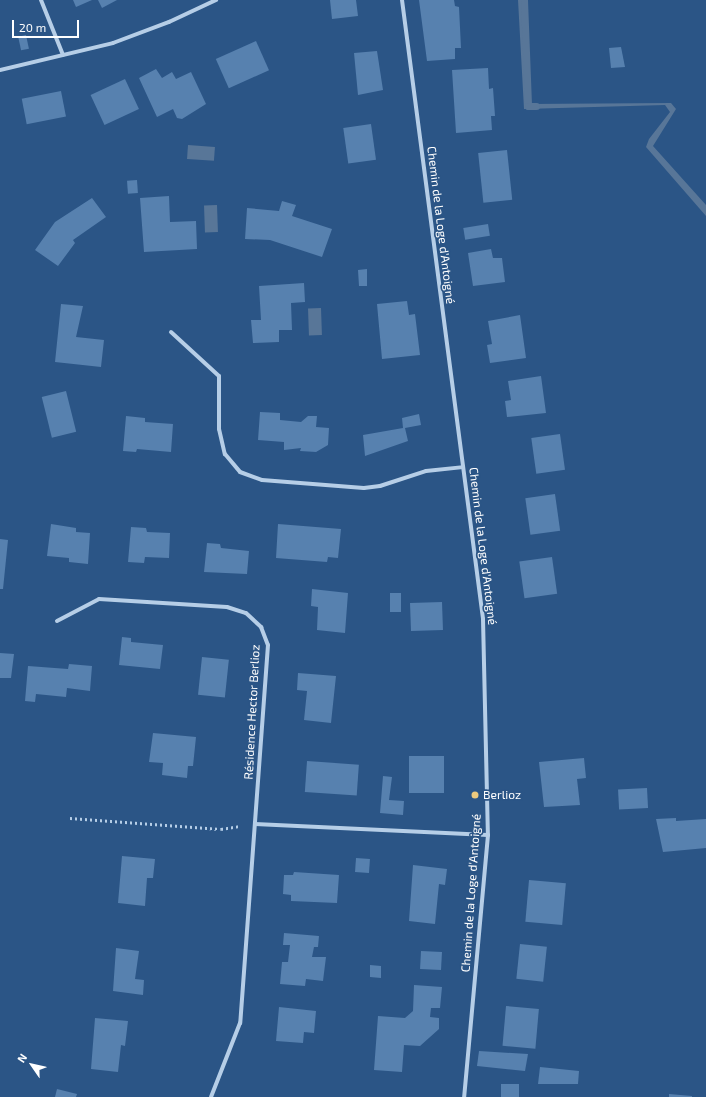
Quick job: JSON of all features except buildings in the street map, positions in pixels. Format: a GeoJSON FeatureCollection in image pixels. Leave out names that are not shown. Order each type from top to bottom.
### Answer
{"type":"FeatureCollection","features":[{"type":"Feature","properties":{"kind":"street"},"geometry":{"type":"LineString","coordinates":[[41,0],[63,55]]}},
{"type":"Feature","properties":{"kind":"street"},"geometry":{"type":"LineString","coordinates":[[0,70],[113,43],[168,22],[216,0]]}},
{"type":"Feature","properties":{"kind":"street","name":"Chemin de la Loge d'Antoigné"},"geometry":{"type":"LineString","coordinates":[[402,0],[483,619],[488,835],[464,1097]]}},
{"type":"Feature","properties":{"kind":"street"},"geometry":{"type":"LineString","coordinates":[[171,332],[219,376],[220,435],[225,454],[240,472],[262,480],[364,488],[380,486],[426,471],[463,467]]}},
{"type":"Feature","properties":{"kind":"street","name":"Résidence Hector Berlioz"},"geometry":{"type":"LineString","coordinates":[[57,621],[99,599],[227,607],[246,613],[261,626],[268,646],[240,1023],[211,1097]]}},
{"type":"Feature","properties":{"kind":"street"},"geometry":{"type":"LineString","coordinates":[[255,824],[488,835]]}},
{"type":"Feature","properties":{"kind":"path"},"geometry":{"type":"LineString","coordinates":[[70,818],[221,829],[255,824]]}},
{"type":"Feature","properties":{"kind":"water"},"geometry":{"type":"Polygon","coordinates":[[[518,0],[524,0],[527,104],[671,103],[676,109],[653,146],[706,205],[706,216],[646,147],[649,139],[670,112],[665,105],[524,109],[518,0]]]}},
{"type":"Feature","properties":{"kind":"water"},"geometry":{"type":"Polygon","coordinates":[[[188,145],[215,147],[214,161],[187,159],[188,145]]]}},
{"type":"Feature","properties":{"kind":"water"},"geometry":{"type":"Polygon","coordinates":[[[204,205],[217,205],[218,232],[205,232],[204,205]]]}},
{"type":"Feature","properties":{"kind":"water"},"geometry":{"type":"Polygon","coordinates":[[[308,308],[321,308],[322,335],[309,335],[308,308]]]}},
{"type":"Feature","properties":{"kind":"waterway"},"geometry":{"type":"LineString","coordinates":[[524,0],[528,106],[536,106]]}},
{"type":"Feature","properties":{"kind":"place","name":"Berlioz"},"geometry":{"type":"Point","coordinates":[475,795]}}]}
